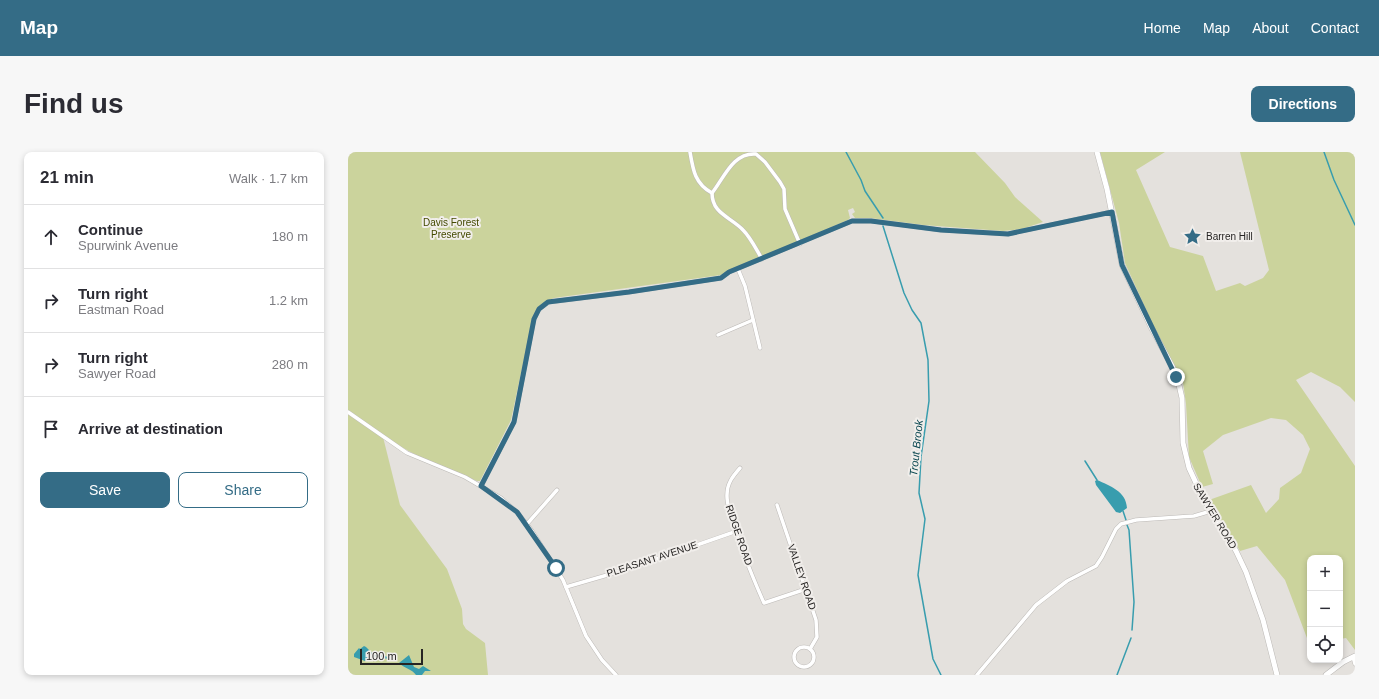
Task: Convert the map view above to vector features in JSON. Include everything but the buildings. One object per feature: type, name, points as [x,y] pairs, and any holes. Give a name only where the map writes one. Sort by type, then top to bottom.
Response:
[{"type":"street","points":[[690,152],[694,174],[699,183],[712,193],[715,207],[744,231],[762,259]]},
{"type":"street","name":"SAWYER ROAD","points":[[1097,152],[1112,212],[1122,265],[1151,327],[1173,368],[1179,386],[1182,398],[1182,427],[1185,455],[1192,477],[1211,511],[1236,550],[1246,572],[1263,620],[1277,675]]},
{"type":"street","points":[[712,193],[738,158],[743,155],[756,153],[765,162],[784,190],[785,209],[800,244]]},
{"type":"street","points":[[481,486],[514,422],[534,319],[542,306],[557,300],[629,292],[721,278],[738,269],[852,221],[871,221],[935,229],[1008,234],[1112,212]]},
{"type":"street","points":[[738,269],[745,286],[760,348]]},
{"type":"street","points":[[718,335],[753,320]]},
{"type":"street","points":[[348,412],[407,453],[466,477],[509,505],[527,524],[556,568],[566,587],[586,636],[602,660],[616,675]]},
{"type":"street","name":"RIDGE ROAD","points":[[740,468],[732,476],[727,494],[737,531],[764,603],[806,589]]},
{"type":"street","points":[[527,524],[557,490]]},
{"type":"street","name":"VALLEY ROAD","points":[[777,505],[816,620],[817,633],[810,649]]},
{"type":"street","points":[[977,675],[1036,605],[1067,581],[1096,566],[1116,528],[1121,524],[1136,520],[1194,516],[1211,511]]},
{"type":"street","name":"PLEASANT AVENUE","points":[[566,587],[641,564],[737,531]]},
{"type":"street","name":"VALLEY ROAD","points":[[801,647],[810,649],[814,655],[813,662],[807,667],[799,667],[793,659],[795,651],[801,647]]},
{"type":"street","points":[[1326,675],[1354,656],[1355,664]]},
{"type":"green space","name":"Davis Forest Preserve","points":[[348,152],[975,152],[1005,183],[1015,197],[1043,222],[1022,229],[1003,231],[923,225],[870,218],[855,218],[852,214],[855,212],[853,208],[848,210],[850,218],[848,220],[721,275],[554,298],[544,303],[533,317],[511,420],[480,481],[418,456],[383,437],[400,505],[447,569],[462,609],[463,624],[466,629],[485,643],[488,675],[348,675]]},
{"type":"green space","points":[[1100,152],[1165,152],[1136,170],[1170,247],[1203,256],[1216,291],[1240,283],[1245,286],[1263,278],[1269,270],[1240,152],[1355,152],[1355,402],[1340,387],[1311,372],[1296,380],[1355,466],[1355,650],[1346,638],[1343,638],[1343,555],[1307,555],[1307,638],[1285,580],[1257,546],[1240,551],[1209,500],[1251,485],[1266,513],[1279,499],[1280,488],[1301,473],[1310,449],[1303,435],[1286,420],[1271,418],[1223,435],[1203,451],[1213,484],[1202,487],[1189,457],[1186,404],[1183,383],[1153,325],[1125,263],[1119,223]]},
{"type":"water","points":[[1097,480],[1112,487],[1120,493],[1124,497],[1127,508],[1120,513],[1116,512],[1096,485],[1095,481]]},
{"type":"water","points":[[364,646],[374,655],[383,655],[396,661],[376,656],[365,661],[354,657],[354,654],[359,648],[360,649]]},
{"type":"water","points":[[409,655],[414,667],[419,669],[423,666],[431,671],[425,671],[422,675],[416,675],[399,663]]},
{"type":"waterway","name":"Trout Brook","points":[[846,152],[861,180],[865,191],[883,218]]},
{"type":"waterway","points":[[1324,152],[1334,180],[1355,225]]},
{"type":"waterway","name":"Trout Brook","points":[[883,226],[904,293],[912,310],[921,323],[928,360],[929,401],[921,457],[919,493],[925,519],[918,575],[933,659],[941,675]]},
{"type":"waterway","points":[[1085,461],[1097,480]]},
{"type":"waterway","points":[[1123,511],[1126,520]]},
{"type":"waterway","points":[[1127,525],[1129,530],[1134,602],[1132,630]]},
{"type":"waterway","points":[[1117,675],[1131,638]]},
{"type":"place","name":"Barren Hill","points":[[1193,236]]},
{"type":"route","points":[[556,568],[532,531],[517,512],[501,498],[481,486],[514,422],[534,319],[539,309],[548,302],[629,292],[721,278],[729,272],[800,244],[852,221],[861,220],[941,230],[1008,234],[1112,212],[1122,265],[1151,327],[1173,368],[1176,377]]}]
